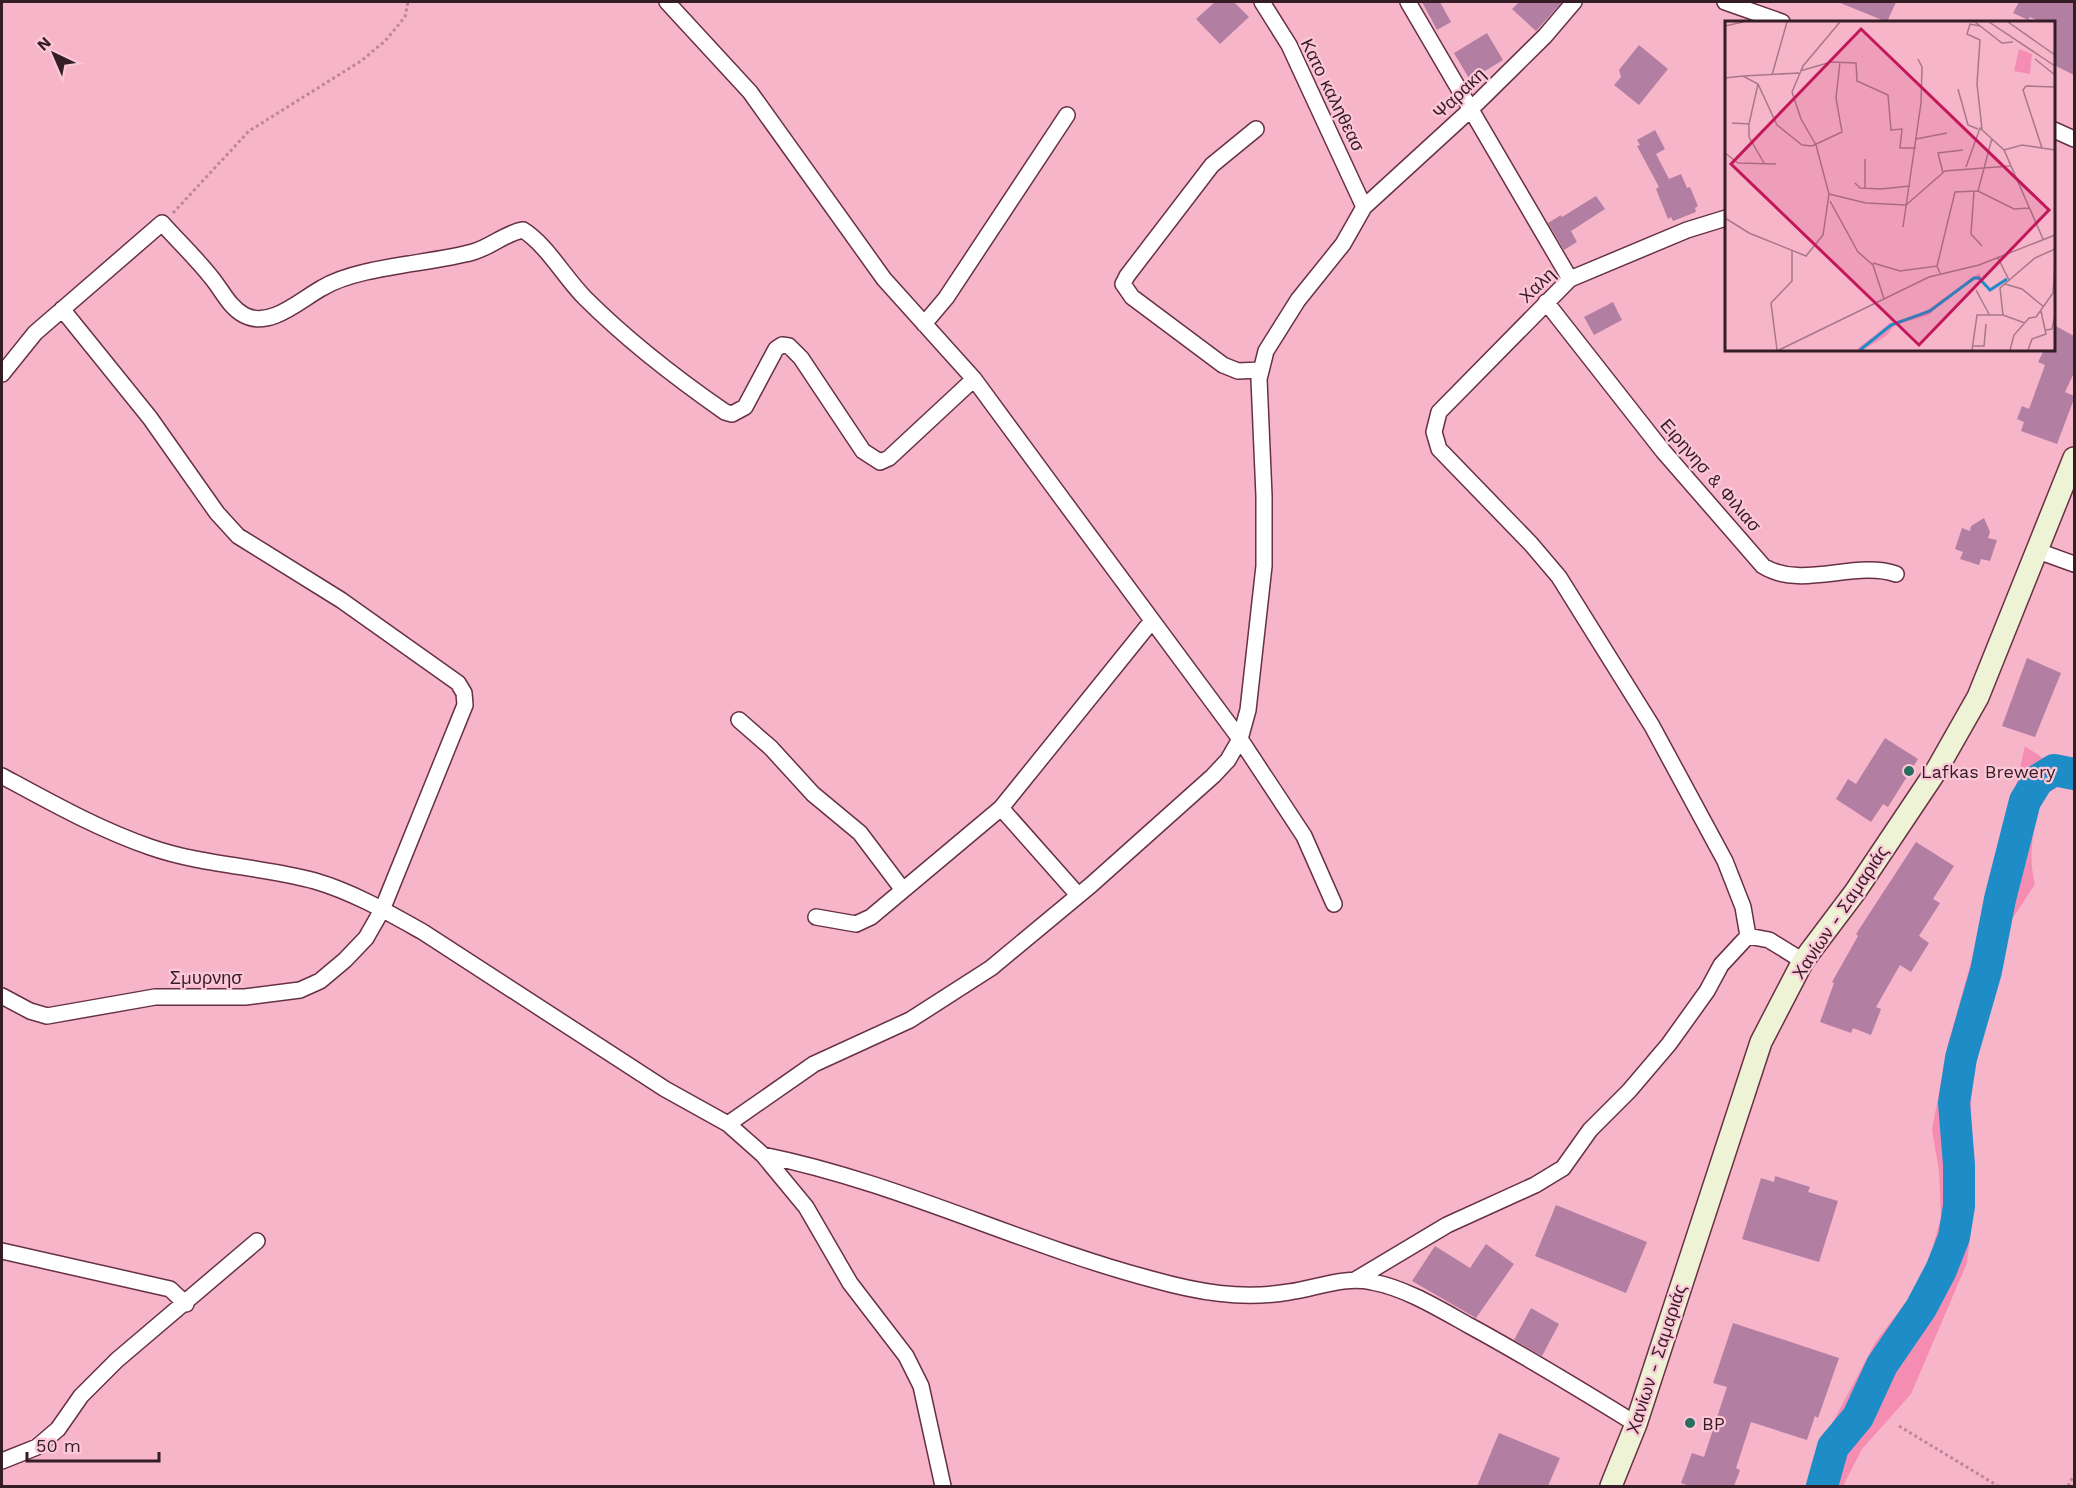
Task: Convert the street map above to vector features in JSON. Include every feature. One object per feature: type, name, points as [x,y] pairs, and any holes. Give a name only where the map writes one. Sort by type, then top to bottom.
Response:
[{"type":"main road","name":"Χανίων - Σαμαριάς","points":[[1611,1486],[1636,1424],[1761,1042],[1803,961],[1855,892],[1936,771],[1978,697],[2074,458]]},
{"type":"street","points":[[668,2],[750,92],[858,245],[924,324],[974,379],[1240,739],[1304,836],[1334,904]]},
{"type":"street","name":"Κατο καληθεασ","points":[[1262,2],[1289,45],[1364,207]]},
{"type":"street","points":[[1408,2],[1570,279]]},
{"type":"street","name":"Ψαρακη","points":[[728,1124],[814,1064],[910,1020],[991,968],[1078,895],[1213,776],[1228,760],[1240,739],[1248,710],[1263,566],[1264,496],[1259,409],[1261,370],[1266,351],[1292,310],[1343,244],[1364,207],[1470,110],[1545,36],[1574,2]]},
{"type":"street","points":[[1725,2],[1779,21]]},
{"type":"street","points":[[924,324],[946,298],[1067,115]]},
{"type":"street","points":[[1256,129],[1212,165],[1123,284],[1132,297],[1223,365],[1238,371],[1261,370]]},
{"type":"street","points":[[2055,130],[2074,140]]},
{"type":"street","name":"Χαλη","points":[[1725,218],[1687,230],[1570,279],[1439,412],[1434,432],[1439,449],[1532,544],[1559,577],[1652,726],[1725,861],[1743,907],[1748,936]]},
{"type":"street","points":[[2,374],[35,333],[162,223],[212,278],[233,307],[246,316],[260,319],[273,317],[325,286],[347,277],[457,256],[483,249],[523,230],[537,242],[570,283],[604,316],[672,375],[725,412],[732,414],[745,407],[777,349],[782,345],[789,346],[801,358],[863,451],[880,462],[890,458],[974,379]]},
{"type":"street","name":"Ειρηνησ & Φιλιασ","points":[[1546,302],[1663,451],[1763,566],[1775,573],[1847,573],[1882,569],[1896,574]]},
{"type":"street","name":"Σμυρνησ","points":[[2,996],[30,1011],[47,1016],[155,997],[246,996],[300,990],[320,981],[366,938],[382,910],[465,705],[464,693],[458,683],[341,600],[238,536],[217,513],[150,418],[62,309]]},
{"type":"street","points":[[2038,551],[2074,564]]},
{"type":"street","points":[[816,917],[856,924],[871,917],[1001,808],[1151,621]]},
{"type":"street","points":[[739,720],[771,748],[813,794],[860,833],[903,890]]},
{"type":"street","points":[[2,776],[88,821],[150,847],[202,862],[253,868],[317,882],[382,910],[432,938],[675,1094],[728,1124],[763,1155],[806,1208],[850,1283],[906,1356],[921,1386],[943,1486]]},
{"type":"street","points":[[1001,808],[1078,895]]},
{"type":"street","points":[[1355,1280],[1447,1225],[1535,1185],[1563,1168],[1590,1130],[1629,1091],[1669,1044],[1707,991],[1721,965],[1748,936],[1769,940],[1803,961]]},
{"type":"street","points":[[763,1155],[813,1165],[873,1184],[1005,1229],[1089,1263],[1214,1295],[1288,1292],[1355,1280],[1373,1282],[1436,1307],[1515,1350],[1636,1424]]},
{"type":"street","points":[[2,1461],[37,1447],[53,1434],[81,1396],[117,1360],[186,1304],[257,1241]]},
{"type":"street","points":[[2,1251],[170,1289],[186,1304]]},
{"type":"path","points":[[162,223],[201,185],[249,131],[361,61],[385,41],[405,17],[408,2]]},
{"type":"path","points":[[1899,1426],[1998,1486]]},
{"type":"path","points":[[2068,1486],[2074,1475]]},
{"type":"shaded area","points":[[2025,746],[2044,759],[2074,766],[2074,783],[2066,782],[2043,796],[2032,851],[2035,884],[2009,924],[1971,1081],[1972,1217],[1967,1263],[1911,1394],[1862,1449],[1843,1486],[1806,1486],[1817,1452],[1876,1341],[1924,1279],[1941,1217],[1939,1171],[1932,1130],[1948,1044],[1991,892]]},
{"type":"building","points":[[1215,2],[1234,2],[1249,17],[1220,44],[1196,19]]},
{"type":"building","points":[[1422,2],[1440,2],[1451,22],[1437,30]]},
{"type":"building","points":[[1519,2],[1562,2],[1536,31],[1512,9]]},
{"type":"building","points":[[1838,2],[1896,2],[1887,21]]},
{"type":"building","points":[[2019,2],[2074,2],[2074,75],[2055,66],[2055,21],[2039,21],[2030,17],[2028,20],[2013,13]]},
{"type":"building","points":[[1487,33],[1503,60],[1470,80],[1454,53]]},
{"type":"building","points":[[1639,45],[1668,69],[1639,105],[1614,85],[1621,77],[1619,70]]},
{"type":"building","points":[[1655,130],[1665,149],[1656,154],[1669,179],[1681,174],[1687,188],[1690,187],[1698,206],[1695,208],[1696,212],[1673,221],[1671,217],[1668,219],[1656,189],[1659,187],[1637,146],[1640,145],[1637,140]]},
{"type":"building","points":[[1596,196],[1605,209],[1571,231],[1577,242],[1564,250],[1548,223]]},
{"type":"building","points":[[1613,302],[1622,320],[1594,335],[1584,317]]},
{"type":"building","points":[[2055,326],[2074,336],[2074,373],[2065,392],[2074,396],[2074,399],[2057,444],[2021,431],[2024,422],[2017,419],[2022,406],[2029,409],[2045,365],[2038,362],[2044,351],[2055,351]]},
{"type":"building","points":[[1984,518],[1990,532],[1988,538],[1997,540],[1990,561],[1981,559],[1979,565],[1960,559],[1963,552],[1955,549],[1962,528],[1970,531],[1971,526]]},
{"type":"building","points":[[2027,658],[2061,673],[2035,737],[2002,726]]},
{"type":"building","points":[[1885,738],[1918,759],[1888,807],[1883,804],[1871,822],[1836,799],[1848,779],[1856,784]]},
{"type":"building","points":[[1916,842],[1954,866],[1933,899],[1940,903],[1919,936],[1929,943],[1911,972],[1900,965],[1876,1007],[1881,1009],[1871,1035],[1853,1028],[1851,1033],[1820,1022],[1834,983],[1832,982],[1858,936],[1856,934]]},
{"type":"building","points":[[1775,1176],[1810,1187],[1808,1192],[1838,1201],[1819,1262],[1742,1239],[1761,1178],[1774,1182]]},
{"type":"building","points":[[1556,1205],[1647,1242],[1626,1293],[1535,1256]]},
{"type":"building","points":[[1486,1244],[1514,1264],[1476,1318],[1412,1281],[1435,1246],[1470,1268]]},
{"type":"building","points":[[1531,1308],[1559,1324],[1542,1356],[1514,1340]]},
{"type":"building","points":[[1733,1323],[1839,1358],[1818,1418],[1815,1416],[1807,1440],[1751,1422],[1736,1468],[1740,1470],[1734,1486],[1690,1486],[1681,1483],[1692,1453],[1704,1457],[1727,1387],[1713,1383]]},
{"type":"building","points":[[1499,1433],[1560,1458],[1548,1486],[1477,1486]]},
{"type":"waterway","points":[[1822,1486],[1833,1447],[1858,1417],[1882,1365],[1921,1308],[1941,1270],[1954,1237],[1959,1206],[1959,1165],[1954,1103],[1961,1058],[1986,971],[2000,899],[2025,801],[2038,780],[2054,770],[2074,774]]},
{"type":"place","name":"Lafkas Brewery","points":[[1909,771]]},
{"type":"place","name":"BP","points":[[1690,1423]]}]
